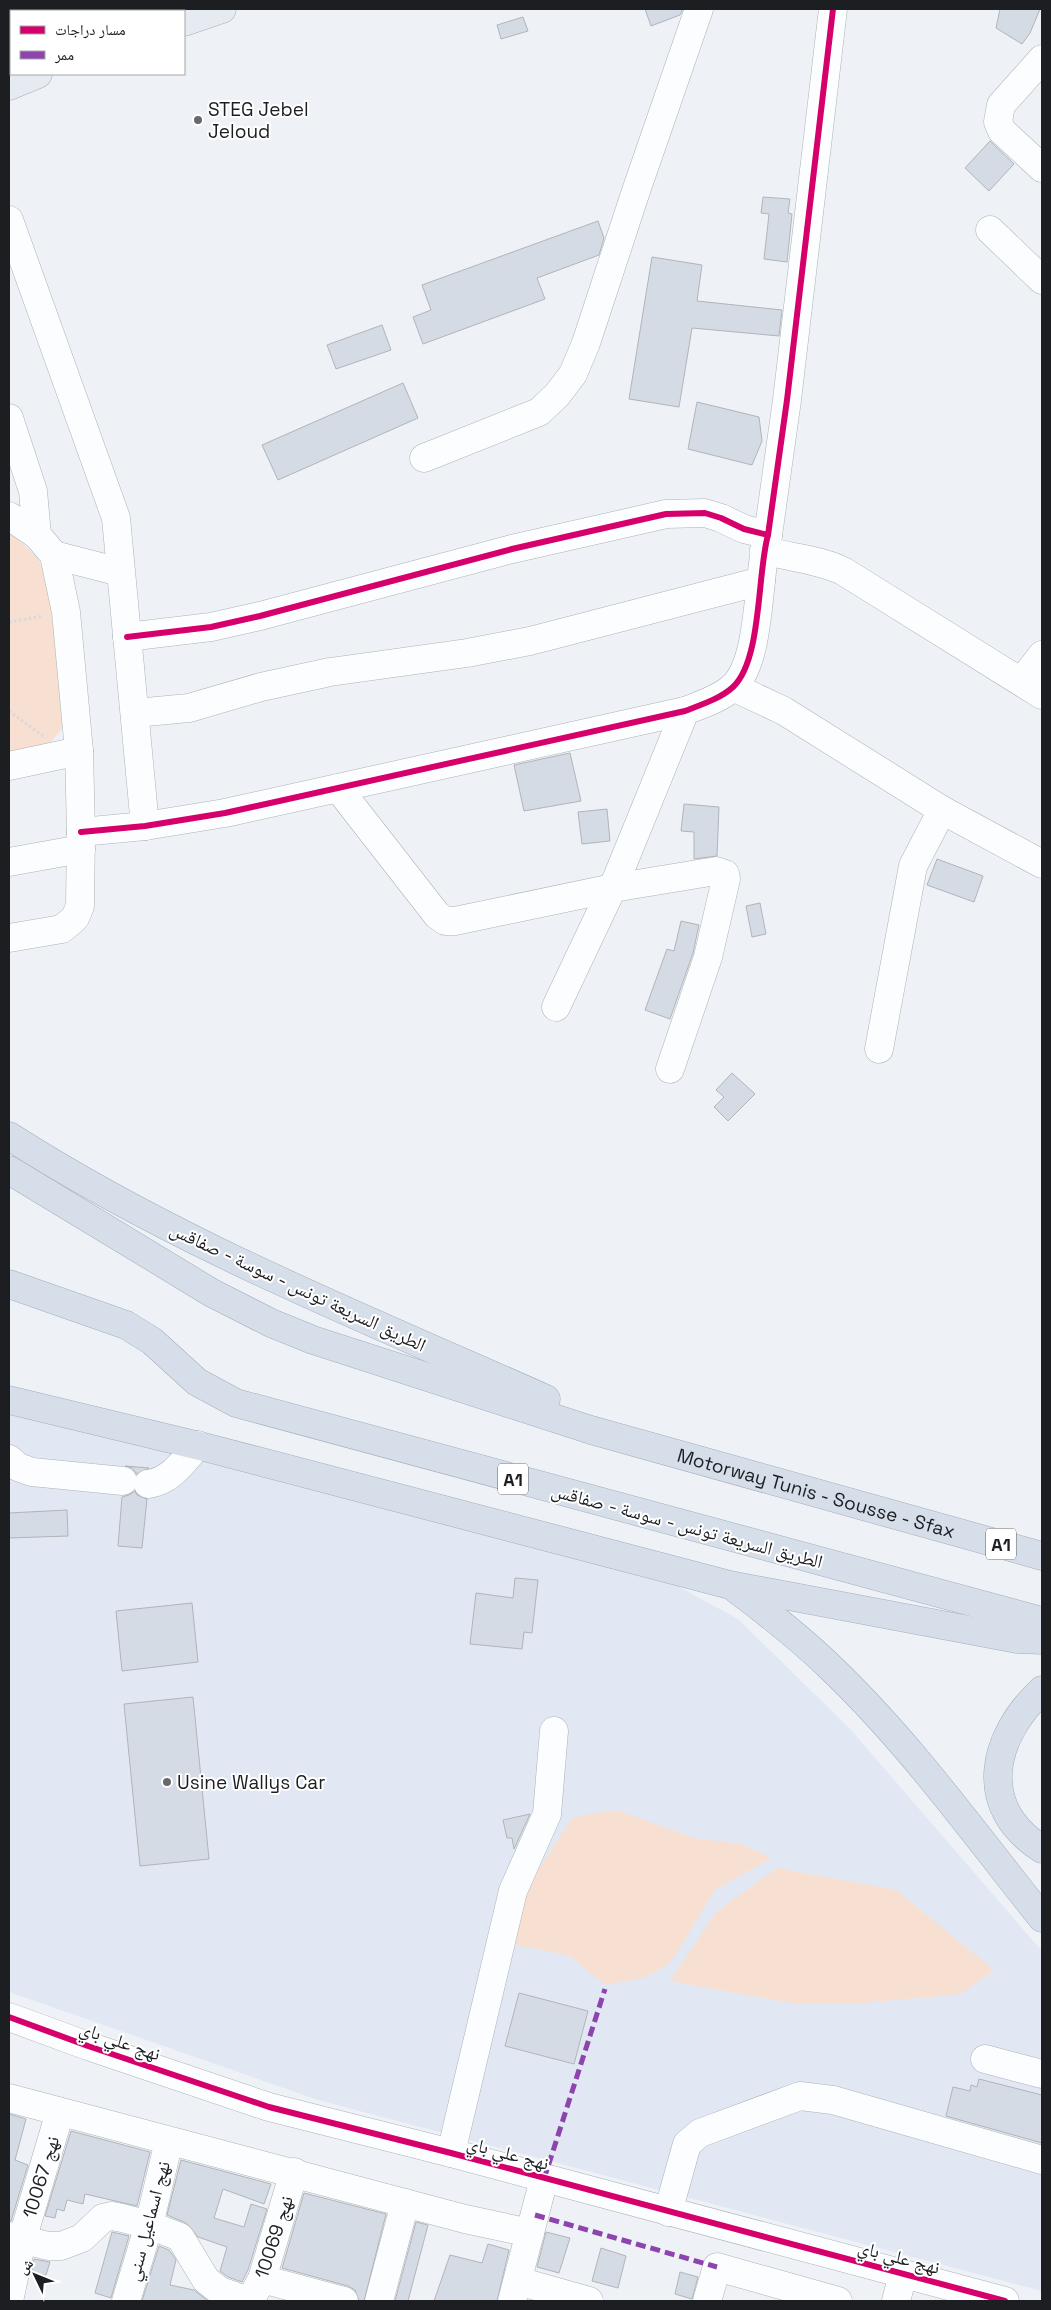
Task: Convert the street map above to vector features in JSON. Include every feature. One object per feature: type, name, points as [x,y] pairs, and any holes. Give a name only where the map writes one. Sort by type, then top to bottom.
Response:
[{"type":"highway","name":"الطريق السريعة تونس - سوسة - صفاقس","points":[[9,1136],[91,1186],[206,1247],[370,1323],[546,1399],[576,1417],[591,1430]]},
{"type":"highway","name":"Motorway Tunis - Sousse - Sfax","points":[[9,1170],[212,1293],[271,1323],[354,1355],[591,1430],[1042,1556]]},
{"type":"highway","name":"الطريق السريعة تونس - سوسة - صفاقس","points":[[9,1284],[126,1324],[152,1341],[197,1382],[236,1403],[1042,1621]]},
{"type":"highway","points":[[9,1400],[198,1445],[730,1585],[1018,1639],[1042,1640]]},
{"type":"highway","points":[[730,1585],[798,1638],[863,1700],[934,1781],[1042,1918]]},
{"type":"highway","points":[[1042,1690],[1020,1716],[1004,1741],[1000,1754],[998,1780],[1004,1807],[1011,1820],[1020,1832],[1042,1849]]},
{"type":"main road","points":[[185,22],[222,9]]},
{"type":"street","points":[[424,458],[538,412],[557,395],[573,374],[586,344],[636,191],[699,9]]},
{"type":"street","points":[[9,862],[81,840],[145,826],[225,812],[685,712],[733,687],[748,664],[761,581],[787,400],[833,9]]},
{"type":"street","points":[[1042,59],[1001,104],[998,122],[1002,131],[1042,168]]},
{"type":"street","points":[[9,220],[116,518],[145,826]]},
{"type":"street","points":[[990,230],[1042,280]]},
{"type":"street","points":[[9,418],[33,491],[45,545],[66,612],[71,753],[81,840],[80,906],[75,918],[62,929],[9,938]]},
{"type":"street","points":[[127,636],[211,627],[512,550],[666,514],[705,513],[721,518],[744,530],[788,557],[818,562],[843,571],[1032,688],[1042,655]]},
{"type":"street","points":[[9,516],[45,545],[120,572]]},
{"type":"street","points":[[135,713],[189,708],[261,687],[330,672],[467,653],[530,642],[761,581]]},
{"type":"street","points":[[733,687],[784,711],[942,810],[1042,864]]},
{"type":"street","points":[[556,1007],[613,888],[685,712]]},
{"type":"street","points":[[9,766],[71,753]]},
{"type":"street","points":[[338,788],[437,915],[446,921],[455,921],[613,888],[716,871],[725,874],[726,879],[708,957],[670,1069]]},
{"type":"street","points":[[879,1049],[913,866],[942,810]]},
{"type":"street","points":[[9,1459],[18,1467],[32,1472],[135,1482],[157,1482],[173,1474],[198,1445]]},
{"type":"street","points":[[451,2153],[513,1891],[547,1814],[554,1732]]},
{"type":"street","name":"نهج علي باي","points":[[9,2017],[88,2046],[269,2107],[451,2153],[1005,2301]]},
{"type":"street","points":[[985,2059],[1042,2074]]},
{"type":"street","points":[[668,2212],[688,2144],[700,2134],[800,2096],[833,2100],[1042,2160]]},
{"type":"street","points":[[9,2098],[530,2233]]},
{"type":"street","name":"نهج 10067","points":[[9,2301],[15,2238],[60,2112]]},
{"type":"street","name":"نهج اسماعيل سني","points":[[126,2301],[148,2225],[169,2141]]},
{"type":"street","name":"نهج 10069","points":[[254,2294],[294,2172]]},
{"type":"street","points":[[544,2178],[515,2291],[590,2301]]},
{"type":"street","points":[[379,2301],[405,2202]]},
{"type":"street","points":[[15,2238],[48,2246],[61,2246],[82,2238],[103,2218],[112,2216],[148,2225],[180,2237],[206,2280],[212,2286],[254,2294],[344,2301]]},
{"type":"street","points":[[707,2301],[717,2266],[838,2301]]},
{"type":"street","points":[[896,2301],[903,2274]]},
{"type":"path","points":[[9,622],[66,612]]},
{"type":"path","points":[[9,712],[48,740],[71,753]]},
{"type":"shaded area","points":[[9,531],[37,557],[47,578],[68,721],[47,747],[9,754]]},
{"type":"shaded area","points":[[9,1414],[238,1463],[652,1572],[738,1619],[851,1730],[1042,1951],[1042,2291],[318,2100],[9,1992]]},
{"type":"shaded area","points":[[617,1810],[694,1838],[742,1844],[771,1858],[715,1890],[671,1962],[647,1977],[606,1985],[568,1955],[516,1945],[507,1938],[529,1884],[573,1817]]},
{"type":"shaded area","points":[[777,1868],[896,1890],[994,1970],[961,1994],[863,2003],[796,2004],[670,1981],[716,1912]]},
{"type":"building","points":[[645,9],[683,9],[680,15],[651,26]]},
{"type":"building","points":[[1000,9],[1040,9],[1030,33],[1022,44],[996,28]]},
{"type":"building","points":[[523,17],[528,31],[501,39],[497,25]]},
{"type":"building","points":[[990,141],[1014,164],[989,191],[965,168]]},
{"type":"building","points":[[763,197],[790,199],[788,213],[792,214],[787,262],[764,259],[769,214],[761,213]]},
{"type":"building","points":[[598,221],[604,238],[599,255],[537,278],[545,299],[423,344],[413,317],[431,310],[422,285]]},
{"type":"building","points":[[652,257],[702,265],[697,301],[782,310],[779,336],[692,328],[679,407],[629,399]]},
{"type":"building","points":[[382,325],[391,350],[336,369],[327,345]]},
{"type":"building","points":[[403,383],[418,418],[278,480],[262,445]]},
{"type":"building","points":[[697,402],[759,417],[762,441],[752,465],[688,449]]},
{"type":"building","points":[[570,753],[581,801],[524,811],[514,765]]},
{"type":"building","points":[[684,804],[719,807],[717,856],[694,859],[694,832],[681,831]]},
{"type":"building","points":[[607,809],[610,841],[582,844],[578,812]]},
{"type":"building","points":[[937,859],[983,876],[974,902],[927,885]]},
{"type":"building","points":[[760,903],[766,934],[752,937],[746,906]]},
{"type":"building","points":[[681,921],[699,925],[693,953],[670,1019],[645,1010],[667,949],[674,951]]},
{"type":"building","points":[[732,1073],[755,1094],[728,1121],[714,1107],[724,1097],[716,1090]]},
{"type":"building","points":[[125,1466],[149,1468],[137,1474],[132,1468]]},
{"type":"building","points":[[135,1491],[137,1495],[147,1499],[142,1548],[118,1546],[122,1497]]},
{"type":"building","points":[[67,1510],[68,1536],[9,1538],[9,1513]]},
{"type":"building","points":[[515,1578],[538,1580],[532,1633],[524,1632],[522,1649],[470,1644],[476,1593],[513,1598]]},
{"type":"building","points":[[192,1603],[198,1662],[122,1671],[116,1611]]},
{"type":"building","name":"Usine Wallys Car","points":[[193,1697],[209,1859],[140,1866],[124,1704]]},
{"type":"building","points":[[530,1814],[514,1849],[512,1838],[507,1838],[503,1820]]},
{"type":"building","points":[[519,1993],[588,2011],[574,2064],[505,2046]]},
{"type":"building","points":[[979,2079],[1042,2095],[1042,2143],[946,2116],[953,2087],[970,2091],[971,2085],[977,2087]]},
{"type":"building","points":[[9,2114],[26,2119],[15,2160],[28,2165],[11,2221],[9,2221]]},
{"type":"building","points":[[71,2131],[150,2152],[137,2206],[85,2194],[83,2204],[67,2200],[64,2211],[57,2209],[55,2218],[45,2216]]},
{"type":"building","points":[[181,2160],[271,2184],[264,2204],[223,2189],[214,2218],[244,2227],[251,2204],[267,2209],[248,2270],[242,2282],[228,2277],[220,2271],[227,2247],[198,2237],[186,2223],[167,2215]]},
{"type":"building","points":[[304,2193],[386,2214],[364,2301],[359,2301],[355,2290],[348,2286],[282,2268]]},
{"type":"building","points":[[416,2222],[428,2225],[408,2301],[395,2301]]},
{"type":"building","points":[[112,2232],[129,2236],[111,2298],[95,2293]]},
{"type":"building","points":[[546,2232],[570,2238],[559,2273],[537,2267]]},
{"type":"building","points":[[488,2244],[509,2250],[497,2301],[434,2301],[450,2255],[482,2263]]},
{"type":"building","points":[[159,2246],[169,2250],[176,2260],[170,2285],[194,2290],[208,2301],[142,2301]]},
{"type":"building","points":[[601,2248],[626,2256],[618,2288],[592,2281]]},
{"type":"building","points":[[34,2259],[50,2262],[46,2275],[31,2275]]},
{"type":"building","points":[[680,2272],[698,2277],[692,2299],[675,2294]]},
{"type":"marked path","points":[[544,2179],[605,1989]]},
{"type":"marked path","points":[[535,2215],[717,2267]]},
{"type":"cycle path","points":[[81,832],[145,826],[225,813],[685,711],[716,698],[733,687],[742,674],[754,637],[787,400],[833,9]]},
{"type":"cycle path","points":[[127,637],[211,627],[260,616],[512,549],[666,514],[705,513],[744,529],[768,535]]},
{"type":"cycle path","points":[[9,2017],[88,2046],[269,2107],[451,2153],[1005,2301]]},
{"type":"place","name":"STEG Jebel Jeloud","points":[[198,120]]},
{"type":"place","name":"Usine Wallys Car","points":[[167,1782]]}]
